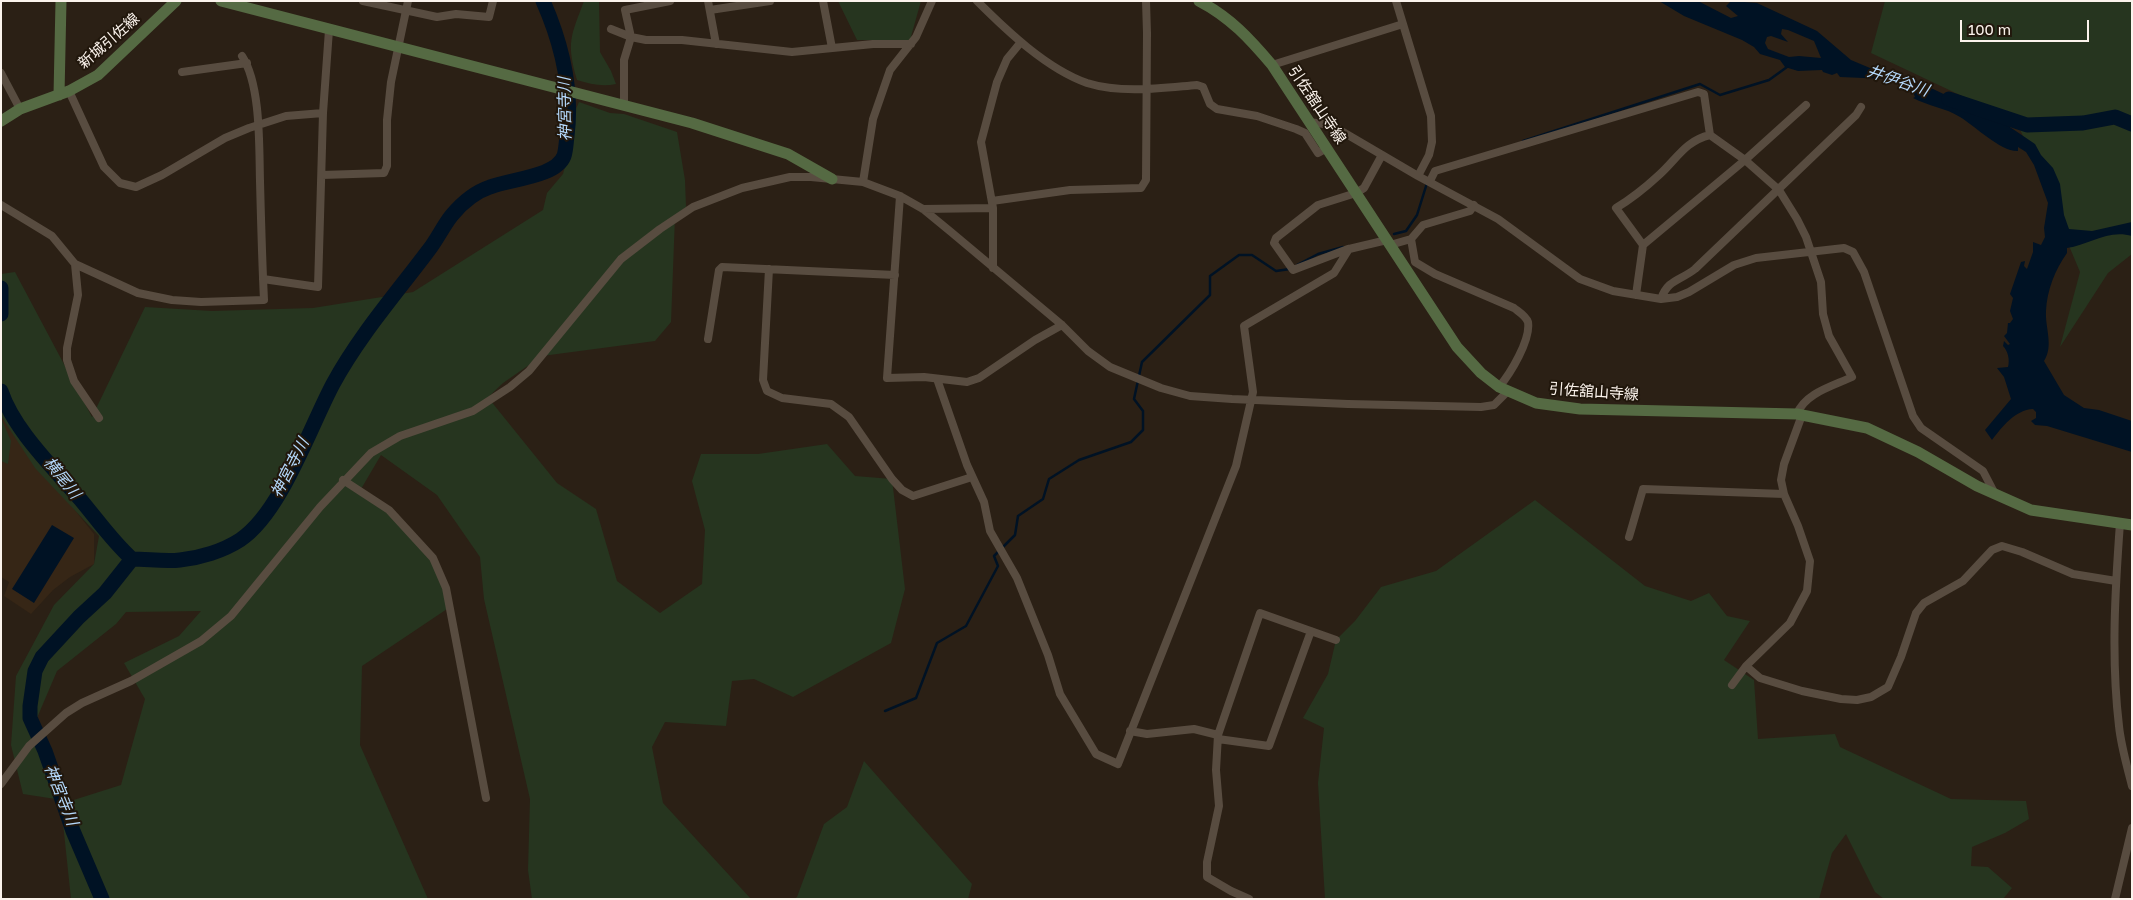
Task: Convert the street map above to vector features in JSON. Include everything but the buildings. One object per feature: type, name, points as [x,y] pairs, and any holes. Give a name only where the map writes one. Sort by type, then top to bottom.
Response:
[{"type":"main road","points":[[61,1],[64,93]]},
{"type":"main road","name":"新城引佐線","points":[[1,121],[20,109],[64,93],[98,75],[176,1]]},
{"type":"main road","points":[[221,1],[692,123],[788,154],[832,178]]},
{"type":"main road","name":"引佐舘山寺線","points":[[1199,1],[1232,22],[1250,39],[1272,66],[1458,347],[1481,373],[1503,389],[1536,403],[1580,409],[1800,414],[1867,428],[2031,510],[2126,524]]},
{"type":"street","points":[[363,1],[405,12],[437,17],[456,14],[489,17],[493,1]]},
{"type":"street","points":[[322,174],[384,173],[388,166],[387,120],[391,82],[408,1]]},
{"type":"street","points":[[624,105],[624,60],[630,37],[625,10],[670,1]]},
{"type":"street","points":[[708,1],[716,44]]},
{"type":"street","points":[[710,10],[770,1]]},
{"type":"street","points":[[823,1],[832,48]]},
{"type":"street","points":[[863,182],[873,119],[890,70],[920,30],[932,1]]},
{"type":"street","points":[[977,1],[1021,42],[1069,74],[1087,83],[1108,87],[1147,89],[1197,85],[1203,87],[1210,104],[1217,109],[1257,116],[1296,129],[1305,133],[1318,153],[1327,148]]},
{"type":"street","points":[[923,209],[993,205],[1070,190],[1141,188],[1146,180],[1146,1]]},
{"type":"street","points":[[1396,1],[1429,107],[1432,123],[1432,142],[1418,176]]},
{"type":"street","points":[[1272,66],[1403,24]]},
{"type":"street","points":[[611,29],[630,37],[646,40],[682,40],[792,52],[873,44],[911,44]]},
{"type":"street","points":[[263,279],[318,287],[323,114],[329,30]]},
{"type":"street","points":[[992,268],[993,205],[981,142],[997,82],[1007,59],[1021,42]]},
{"type":"street","points":[[1,205],[52,236],[75,264],[138,293],[172,300],[201,302],[264,300],[258,126],[253,84],[245,60],[182,72]]},
{"type":"street","points":[[1,73],[20,109]]},
{"type":"street","points":[[1430,181],[1435,171],[1698,92],[1704,94],[1710,136]]},
{"type":"street","points":[[64,93],[104,167],[120,183],[136,187],[162,176],[225,138],[286,116],[323,114]]},
{"type":"street","points":[[1636,295],[1643,245],[1745,160],[1806,105]]},
{"type":"street","points":[[1662,298],[1665,288],[1674,280],[1684,278],[1695,269],[1779,190],[1861,108]]},
{"type":"street","points":[[1309,122],[1331,125],[1418,176],[1498,218],[1580,279],[1614,291],[1662,298],[1677,297],[1689,292],[1734,265],[1756,258],[1844,248],[1853,252],[1864,272],[1913,416],[1921,428],[1983,472],[1996,494]]},
{"type":"street","points":[[1643,245],[1616,208],[1659,175],[1696,138],[1710,136],[1745,160],[1779,190],[1806,237],[1821,282],[1823,314],[1829,336],[1852,377],[1809,398],[1800,405],[1800,414],[1784,464],[1781,480],[1784,494],[1810,561],[1807,591],[1790,623],[1746,666],[1732,685]]},
{"type":"street","points":[[1382,154],[1364,188],[1356,193],[1318,205],[1276,238],[1274,243],[1293,270],[1348,249],[1411,238],[1424,225],[1470,211],[1474,205]]},
{"type":"street","points":[[1,784],[29,746],[52,723],[82,703],[131,681],[201,641],[231,616],[256,588],[284,549],[343,480],[371,453],[400,436],[473,411],[510,387],[529,371],[621,259],[660,229],[693,208],[742,188],[790,178],[832,178],[863,182],[900,196],[923,209],[1062,326],[1088,351],[1110,367],[1144,382],[1190,396],[1348,404],[1481,407],[1494,405],[1524,344],[1528,321],[1514,308],[1435,274],[1415,262],[1411,238]]},
{"type":"street","points":[[900,196],[887,378],[924,377],[968,382],[979,378],[1035,340],[1062,326]]},
{"type":"street","points":[[937,379],[972,477],[984,502],[990,531],[1017,578],[1048,655],[1060,694],[1096,754],[1118,764],[1236,466],[1253,385],[1244,326],[1334,273],[1348,249]]},
{"type":"street","points":[[75,264],[78,295],[67,348],[67,360],[74,381],[99,418]]},
{"type":"street","points":[[708,339],[719,270],[722,267],[895,275]]},
{"type":"street","points":[[769,269],[763,380],[767,391],[782,398],[831,404],[849,417],[892,479],[902,490],[913,496],[972,477]]},
{"type":"street","points":[[343,480],[389,510],[433,558],[446,588],[486,798]]},
{"type":"street","points":[[1629,537],[1644,489],[1784,494]]},
{"type":"street","points":[[2126,524],[2116,581],[2114,669],[2119,728],[2132,786]]},
{"type":"street","points":[[1746,666],[1760,678],[1802,691],[1841,699],[1857,700],[1871,697],[1888,686],[1901,657],[1916,613],[1924,603],[1963,581],[1992,550],[2002,546],[2022,552],[2073,574],[2116,581]]},
{"type":"street","points":[[1249,899],[1230,891],[1207,877],[1207,862],[1219,806],[1216,770],[1218,737],[1260,613],[1336,640]]},
{"type":"street","points":[[1130,731],[1147,734],[1194,729],[1218,737],[1269,746],[1311,631]]},
{"type":"street","points":[[2115,899],[2132,828]]},
{"type":"shaded area","points":[[1,414],[94,534],[94,564],[70,577],[53,590],[31,614],[4,596],[9,582],[1,577]]},
{"type":"green space","points":[[584,1],[599,1],[600,52],[616,84],[596,85],[577,80],[571,48],[573,31]]},
{"type":"green space","points":[[838,1],[921,1],[910,40],[857,40]]},
{"type":"green space","points":[[1885,1],[2132,1],[2132,254],[2108,273],[2060,347],[2080,272],[2017,122],[1871,53]]},
{"type":"green space","points":[[579,102],[610,113],[624,114],[677,132],[685,180],[686,207],[675,216],[671,322],[655,341],[542,356],[503,383],[482,403],[490,400],[557,483],[596,509],[617,581],[660,613],[702,584],[705,530],[692,481],[701,454],[758,454],[827,444],[855,476],[892,479],[905,589],[891,643],[793,697],[754,679],[732,681],[726,726],[665,722],[652,747],[663,803],[751,899],[532,899],[528,870],[530,799],[484,599],[480,557],[437,495],[381,455],[361,489],[392,513],[433,558],[450,607],[362,666],[360,745],[428,899],[71,899],[61,804],[121,785],[145,699],[124,663],[179,636],[201,611],[126,612],[116,624],[57,671],[31,732],[62,800],[23,794],[11,745],[16,676],[54,605],[94,564],[99,536],[35,468],[1,416],[1,274],[15,272],[92,417],[145,307],[212,311],[313,308],[413,292],[543,210],[547,193],[563,174],[570,148],[568,127]]},
{"type":"green space","points":[[1,418],[11,441],[8,464],[1,461]]},
{"type":"green space","points":[[1535,500],[1645,586],[1691,601],[1709,593],[1727,616],[1750,621],[1724,660],[1754,680],[1758,739],[1835,734],[1840,747],[1951,799],[2026,801],[2029,819],[2005,833],[1972,847],[1971,866],[1988,867],[2012,888],[2003,899],[1884,899],[1875,892],[1846,834],[1832,853],[1819,899],[1325,899],[1318,783],[1324,728],[1303,718],[1328,674],[1336,640],[1355,621],[1381,587],[1436,571]]},
{"type":"green space","points":[[864,761],[972,884],[968,899],[794,899],[797,897],[824,824],[847,807]]},
{"type":"water","points":[[1659,1],[1698,1],[1731,18],[1738,16],[1726,6],[1731,1],[1757,3],[1817,31],[1851,60],[1870,68],[1887,71],[1916,81],[2001,121],[2035,144],[2041,155],[2053,168],[2060,184],[2064,215],[2069,229],[2092,231],[2132,222],[2132,236],[2115,234],[2067,248],[2067,253],[2055,273],[2048,295],[2046,317],[2049,343],[2044,361],[2064,395],[2084,408],[2099,410],[2132,421],[2132,452],[2047,426],[2035,425],[2031,421],[2036,418],[2036,412],[2033,409],[2020,412],[1992,440],[1985,430],[2011,399],[2004,377],[1997,368],[2008,367],[2009,364],[2007,353],[2003,346],[2004,341],[2008,345],[2010,344],[2004,336],[2007,333],[2008,323],[2013,319],[2010,311],[2013,298],[2010,294],[2021,262],[2025,261],[2024,266],[2027,269],[2033,252],[2033,242],[2041,245],[2045,237],[2044,228],[2048,203],[2034,165],[2026,152],[2018,147],[2018,151],[2011,150],[1996,143],[1960,117],[1913,98],[1915,97],[1913,92],[1887,79],[1840,77],[1837,73],[1832,75],[1822,70],[1798,71],[1785,67],[1780,60],[1760,54],[1754,47],[1742,40],[1684,16]],"holes":[[[1782,29],[1814,41],[1821,58],[1789,57],[1768,49],[1765,43],[1767,37],[1771,36],[1788,42],[1781,34]]]},
{"type":"water","points":[[52,525],[74,538],[34,603],[12,589]]},
{"type":"waterway","name":"神宮寺川","points":[[102,899],[73,831],[45,751],[30,718],[35,671],[42,657],[79,617],[105,593],[132,559],[174,561],[203,556],[233,544],[255,527],[269,510],[281,490],[343,366],[378,316],[431,247],[452,215],[469,198],[484,189],[542,173],[552,169],[559,163],[565,154],[567,136],[567,84],[561,50],[543,1]]},
{"type":"waterway","points":[[1523,141],[1700,84],[1720,95],[1769,80],[1787,67]]},
{"type":"waterway","name":"井伊谷川","points":[[1949,99],[2027,125],[2083,123],[2115,117],[2132,124]]},
{"type":"waterway","points":[[1394,234],[1406,231],[1417,215],[1427,183]]},
{"type":"waterway","points":[[1297,265],[1318,254],[1343,247]]},
{"type":"waterway","points":[[885,711],[916,698],[937,643],[966,626],[998,566],[994,556],[1015,535],[1018,516],[1043,499],[1049,479],[1079,460],[1131,442],[1143,430],[1143,411],[1134,399],[1142,362],[1210,295],[1210,276],[1239,255],[1252,255],[1276,271],[1290,269]]},
{"type":"waterway","name":"横尾川","points":[[1,288],[1,314]]},
{"type":"waterway","name":"横尾川","points":[[1,391],[15,420],[35,448],[132,559]]}]
